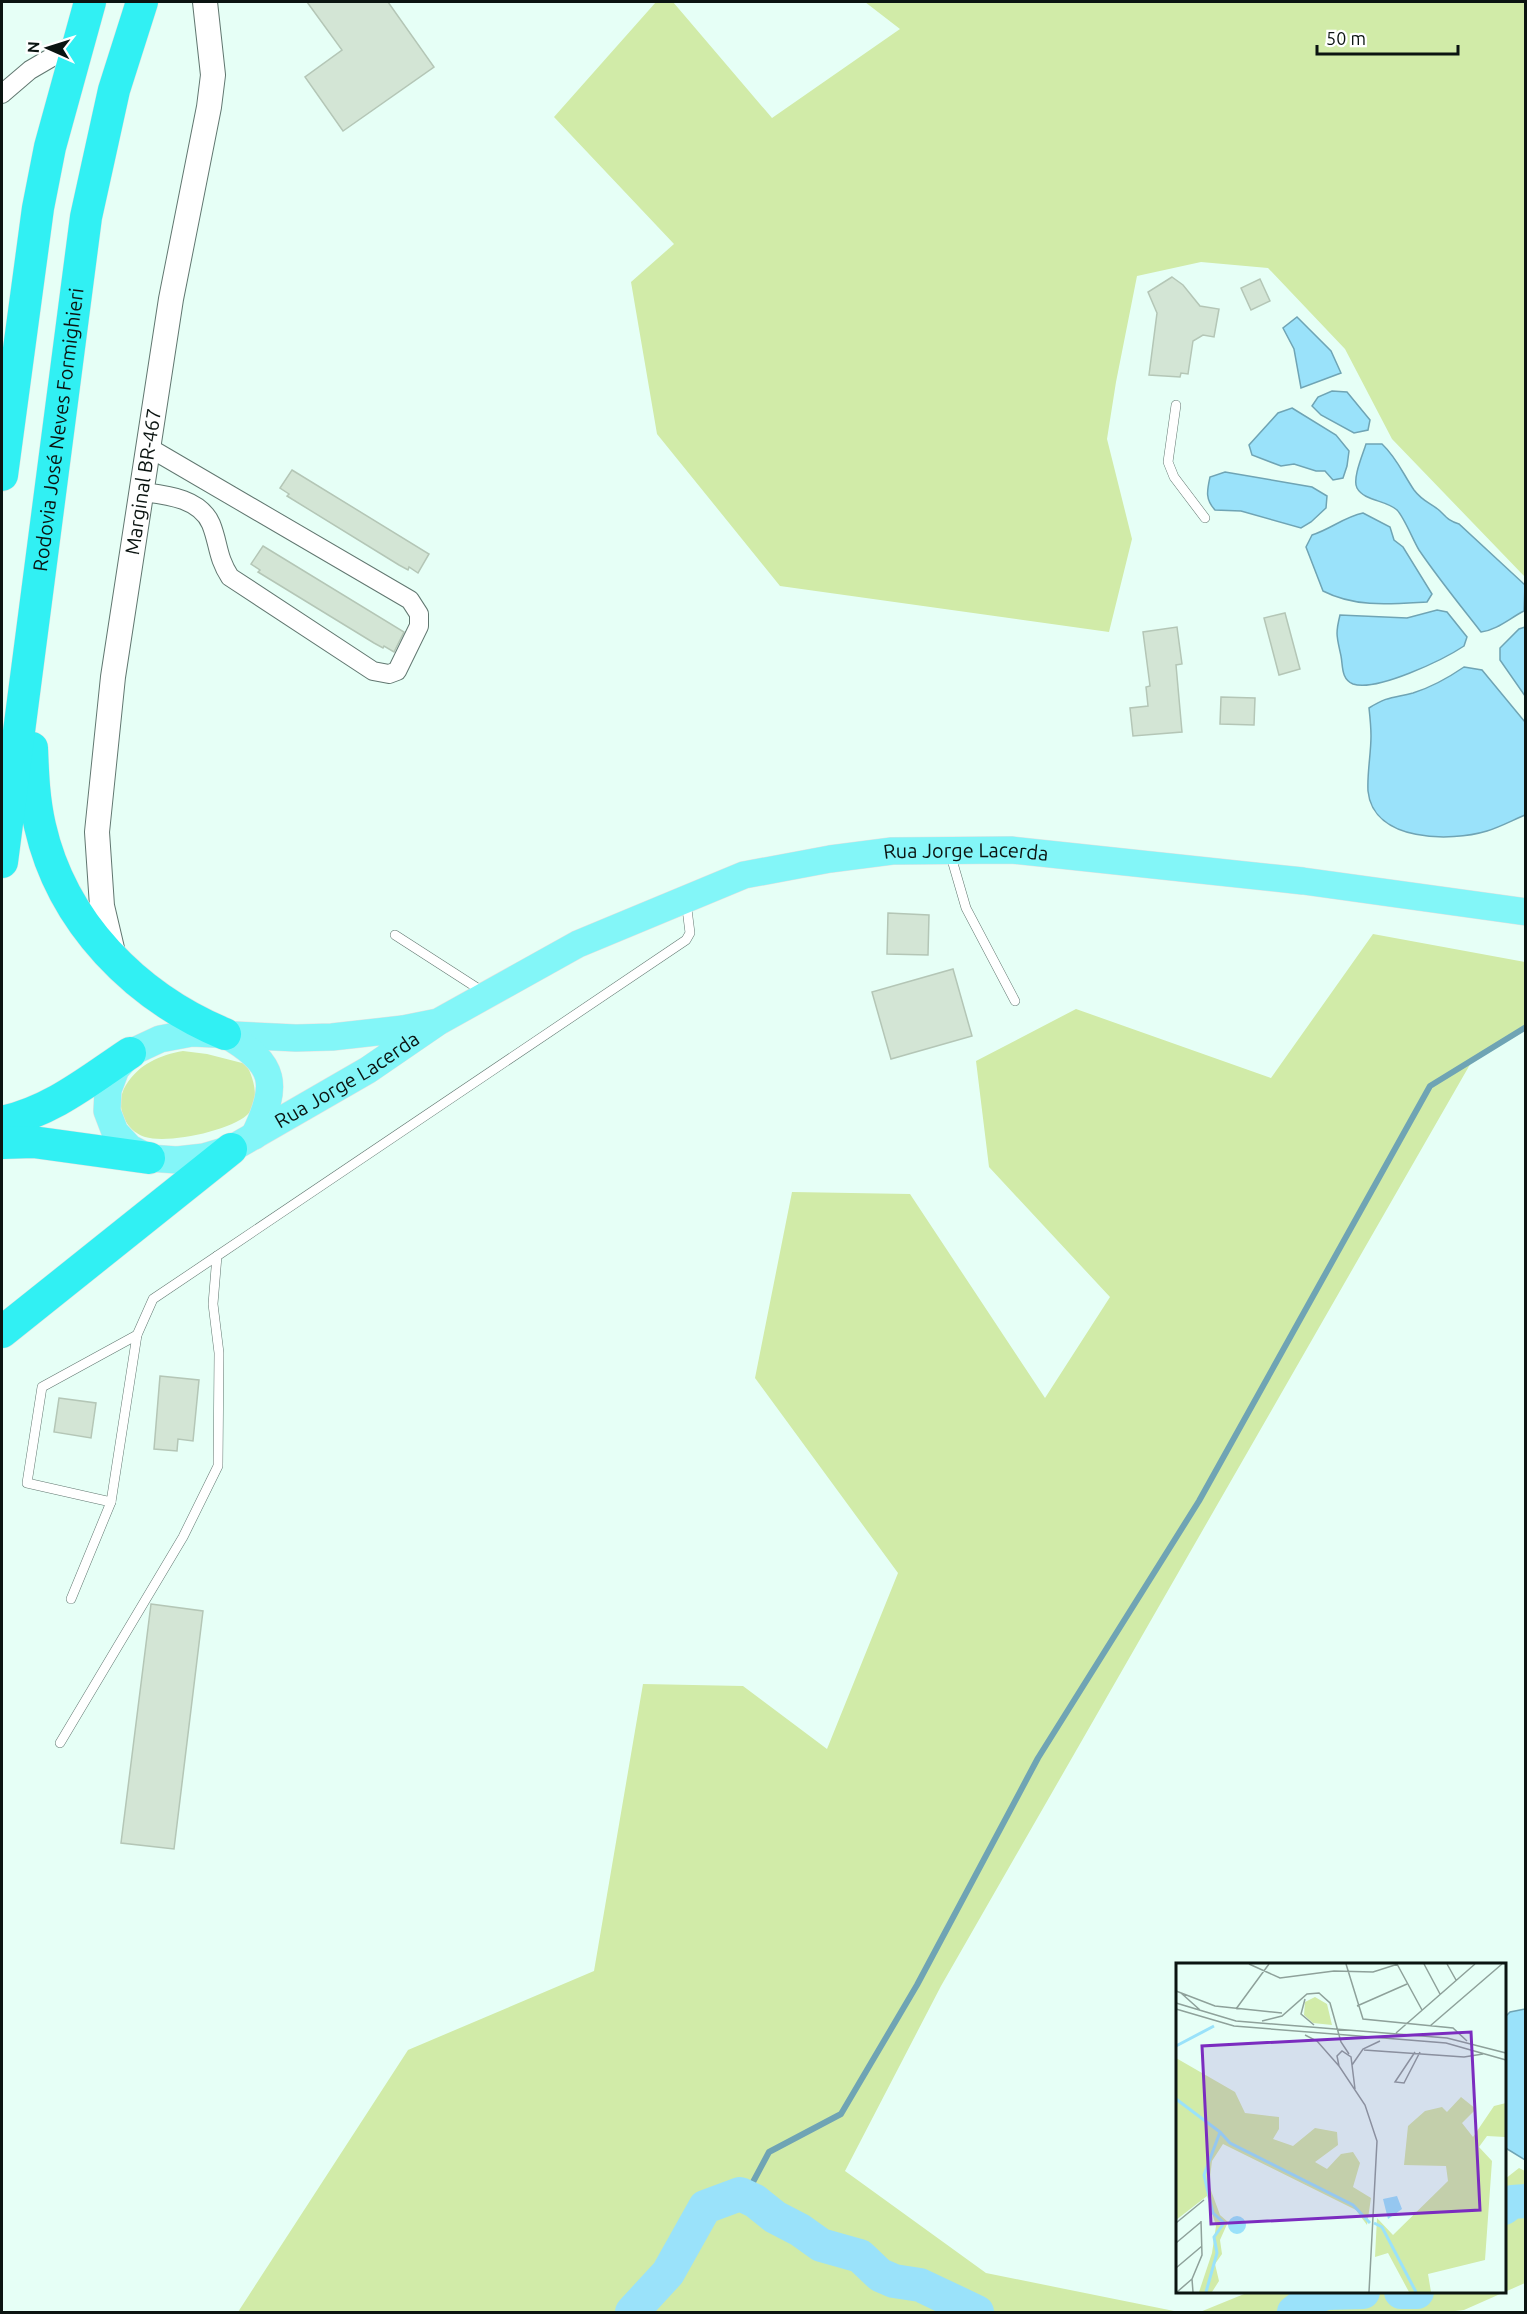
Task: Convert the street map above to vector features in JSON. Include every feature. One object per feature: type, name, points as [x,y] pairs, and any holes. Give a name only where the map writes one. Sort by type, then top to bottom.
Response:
[{"type":"highway","points":[[2,475],[38,208],[50,147],[90,2]]},
{"type":"highway","name":"Rodovia José Neves Formighieri","points":[[2,862],[86,216],[114,90],[142,2]]},
{"type":"highway","points":[[34,621],[33,777],[40,827],[48,855],[61,885],[76,913],[94,937],[137,982],[177,1011],[225,1034]]},
{"type":"highway","points":[[2,1122],[31,1114],[63,1099],[130,1053]]},
{"type":"highway","points":[[2,1143],[33,1142],[149,1158]]},
{"type":"highway","points":[[2,1332],[242,1143]]},
{"type":"main road","name":"Marginal BR-467","points":[[116,962],[102,906],[97,832],[114,677],[148,447],[171,299],[209,107],[213,75],[205,2]]},
{"type":"main road","name":"Rua Jorge Lacerda","points":[[242,1143],[368,1070],[438,1022],[578,945],[744,875],[840,857],[892,851],[1011,850],[1270,878],[1526,912]]},
{"type":"main road","name":"Rua Jorge Lacerda","points":[[225,1034],[296,1038],[332,1037],[391,1031],[438,1022]]},
{"type":"main road","points":[[192,1033],[225,1034],[250,1048],[266,1067],[270,1090],[267,1111],[242,1143],[195,1158],[177,1160],[149,1158],[130,1148],[115,1132],[107,1111],[108,1090],[116,1069],[130,1053],[160,1039],[192,1033]]},
{"type":"street","points":[[2,94],[30,70],[78,42]]},
{"type":"street","points":[[143,492],[177,497],[201,510],[211,523],[220,563],[230,577],[373,671],[388,674],[397,671],[419,626],[419,614],[410,600],[148,447]]},
{"type":"street","points":[[177,497],[182,467]]},
{"type":"lane","points":[[1176,405],[1168,462],[1174,477],[1205,518]]},
{"type":"lane","points":[[949,849],[966,908],[1015,1001]]},
{"type":"lane","points":[[70,1599],[111,1502],[137,1335],[156,1295],[686,940],[690,933],[685,898]]},
{"type":"lane","points":[[395,935],[487,994]]},
{"type":"lane","points":[[60,1743],[183,1537],[218,1466],[219,1353],[213,1304],[217,1256]]},
{"type":"lane","points":[[111,1502],[27,1483],[42,1387],[137,1335]]},
{"type":"green space","points":[[656,2],[673,2],[772,118],[900,29],[865,2],[1525,2],[1525,577],[1392,439],[1345,349],[1268,268],[1201,262],[1137,276],[1107,439],[1132,539],[1109,632],[780,586],[657,434],[631,282],[674,244],[554,117]]},
{"type":"green space","points":[[1373,934],[1525,962],[1525,1027],[1472,1061],[941,1986],[845,2171],[986,2273],[1179,2312],[238,2312],[408,2050],[594,1971],[643,1684],[743,1686],[827,1749],[898,1573],[755,1378],[792,1192],[910,1194],[1045,1398],[1110,1297],[989,1167],[976,1061],[1076,1009],[1271,1078]]},
{"type":"green space","points":[[183,1051],[207,1054],[246,1064],[255,1090],[251,1110],[238,1121],[198,1135],[155,1139],[138,1134],[131,1129],[121,1108],[126,1085],[144,1066],[166,1055]]},
{"type":"green space","points":[[1519,2168],[1525,2171],[1525,2283],[1506,2291],[1506,2178]]},
{"type":"green space","points":[[1247,2293],[1502,2293],[1464,2310],[1446,2312],[1200,2312]]},
{"type":"water","points":[[1297,317],[1331,351],[1341,373],[1301,388],[1294,349],[1283,328]]},
{"type":"water","points":[[1332,391],[1347,392],[1370,420],[1368,430],[1354,433],[1321,415],[1312,406],[1318,397]]},
{"type":"water","points":[[1292,408],[1336,435],[1349,451],[1343,478],[1333,480],[1325,471],[1316,471],[1294,464],[1281,466],[1252,455],[1249,445],[1278,413]]},
{"type":"water","points":[[1366,444],[1382,444],[1396,460],[1417,494],[1448,519],[1459,524],[1525,585],[1524,611],[1498,626],[1481,632],[1419,550],[1397,510],[1365,496],[1357,488],[1357,473]]},
{"type":"water","points":[[1225,472],[1312,487],[1327,496],[1326,508],[1301,528],[1241,511],[1215,510],[1208,495],[1210,477]]},
{"type":"water","points":[[1363,513],[1390,527],[1394,540],[1403,547],[1432,594],[1427,602],[1387,604],[1361,602],[1323,591],[1306,547],[1312,535]]},
{"type":"water","points":[[1437,610],[1447,612],[1467,637],[1464,646],[1426,666],[1393,679],[1364,685],[1353,684],[1346,679],[1337,636],[1340,615],[1407,618]]},
{"type":"water","points":[[1526,627],[1525,696],[1500,660],[1500,648],[1519,629]]},
{"type":"water","points":[[1464,667],[1482,670],[1525,722],[1525,815],[1487,831],[1454,837],[1435,837],[1398,829],[1384,820],[1373,808],[1368,791],[1371,736],[1369,708],[1386,699],[1427,688]]},
{"type":"water","points":[[1526,2009],[1525,2160],[1506,2148],[1506,2016],[1510,2012]]},
{"type":"building","points":[[307,2],[388,2],[434,67],[343,131],[305,77],[342,50]]},
{"type":"building","points":[[1172,277],[1183,285],[1200,306],[1219,309],[1214,337],[1203,335],[1193,341],[1188,374],[1181,373],[1180,377],[1149,375],[1157,313],[1148,292]]},
{"type":"building","points":[[1260,279],[1270,301],[1251,310],[1241,288]]},
{"type":"building","points":[[292,470],[429,554],[418,573],[409,567],[408,570],[399,565],[287,496],[289,494],[280,488]]},
{"type":"building","points":[[263,546],[404,632],[394,652],[374,643],[258,572],[260,570],[251,564]]},
{"type":"building","points":[[1285,613],[1300,669],[1279,675],[1264,618]]},
{"type":"building","points":[[1177,627],[1182,664],[1176,665],[1182,732],[1133,736],[1130,708],[1148,706],[1146,687],[1150,686],[1143,632]]},
{"type":"building","points":[[1221,697],[1255,698],[1254,725],[1220,724]]},
{"type":"building","points":[[888,913],[929,915],[928,955],[887,954]]},
{"type":"building","points":[[953,969],[972,1036],[891,1059],[872,992]]},
{"type":"building","points":[[160,1376],[199,1380],[193,1441],[178,1439],[177,1451],[154,1449]]},
{"type":"building","points":[[59,1398],[96,1403],[91,1438],[54,1432]]},
{"type":"building","points":[[151,1604],[203,1611],[174,1849],[121,1843]]},
{"type":"waterway","points":[[745,2197],[769,2152],[841,2114],[917,1985],[1038,1758],[1199,1501],[1430,1086],[1526,1027]]},
{"type":"waterway","points":[[632,2312],[668,2273],[705,2207],[740,2194],[755,2201],[775,2217],[800,2230],[821,2245],[860,2256],[880,2275],[894,2281],[920,2285],[977,2312]]},
{"type":"waterway","points":[[1506,2206],[1512,2202],[1526,2201]]},
{"type":"waterway","points":[[1294,2312],[1314,2297],[1326,2293]]}]
